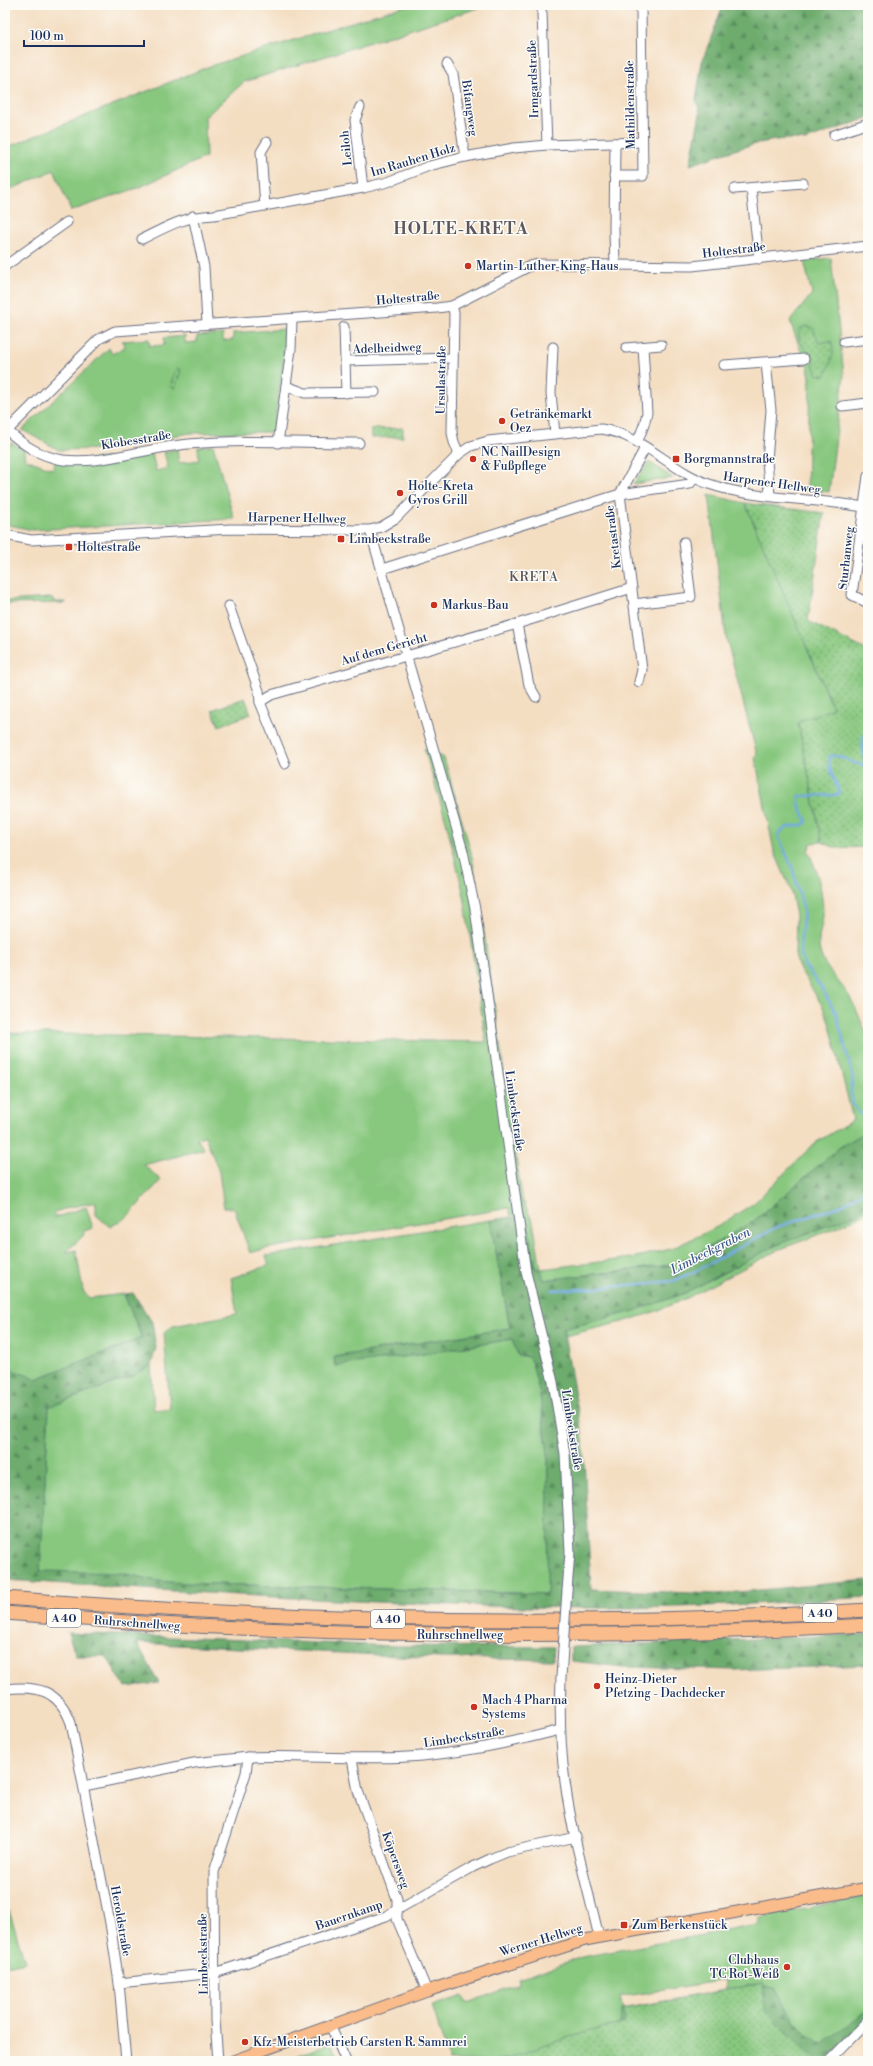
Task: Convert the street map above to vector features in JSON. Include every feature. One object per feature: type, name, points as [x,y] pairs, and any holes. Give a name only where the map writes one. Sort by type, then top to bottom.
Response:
[{"type":"highway","name":"Ruhrschnellweg","points":[[5,1598],[217,1612],[428,1619],[654,1619],[868,1610]]},
{"type":"highway","name":"Ruhrschnellweg","points":[[5,1613],[230,1628],[470,1635],[676,1633],[868,1625]]},
{"type":"main road","name":"Werner Hellweg","points":[[233,2061],[427,1991],[547,1951],[599,1937],[868,1888]]},
{"type":"street","name":"Mathildenstraße","points":[[614,176],[643,176],[641,5]]},
{"type":"street","name":"Irmgardstraße","points":[[542,13],[547,144]]},
{"type":"street","name":"Bifangweg","points":[[447,64],[454,74],[465,157]]},
{"type":"street","name":"Leiloh","points":[[360,107],[355,120],[363,188]]},
{"type":"street","points":[[834,135],[868,123]]},
{"type":"street","points":[[265,206],[261,152],[267,142]]},
{"type":"street","name":"Im Rauhen Holz","points":[[142,239],[182,219],[193,216],[214,215],[363,188],[388,182],[414,170],[465,157],[514,148],[547,144],[642,142]]},
{"type":"street","name":"Mathildenstraße","points":[[615,143],[615,265]]},
{"type":"street","points":[[735,189],[803,183]]},
{"type":"street","points":[[751,188],[759,259]]},
{"type":"street","points":[[193,216],[204,267],[207,324]]},
{"type":"street","points":[[5,266],[67,222]]},
{"type":"street","name":"Holtestraße","points":[[6,432],[99,340],[110,332],[418,310],[452,306],[534,265],[692,266],[868,246]]},
{"type":"street","name":"Ursulastraße","points":[[452,306],[454,313],[452,433],[459,454]]},
{"type":"street","points":[[278,442],[291,349],[292,319]]},
{"type":"street","name":"Adelheidweg","points":[[344,327],[346,392]]},
{"type":"street","points":[[844,342],[868,339]]},
{"type":"street","points":[[626,348],[661,345]]},
{"type":"street","points":[[553,347],[551,393],[555,434]]},
{"type":"street","points":[[637,443],[647,413],[643,347]]},
{"type":"street","name":"Adelheidweg","points":[[345,361],[453,358]]},
{"type":"street","points":[[724,365],[804,359]]},
{"type":"street","points":[[766,363],[771,410],[767,461],[770,495]]},
{"type":"street","points":[[286,386],[305,393],[375,392]]},
{"type":"street","points":[[842,406],[868,403]]},
{"type":"street","name":"Harpener Hellweg","points":[[5,535],[31,540],[231,529],[370,530],[381,527],[396,518],[459,454],[471,446],[488,441],[601,429],[619,433],[694,478],[725,490],[866,508]]},
{"type":"street","name":"Klobesstraße","points":[[6,432],[33,451],[56,458],[76,461],[187,444],[278,442],[359,443]]},
{"type":"street","name":"Kretastraße","points":[[639,682],[642,670],[620,494],[645,448]]},
{"type":"street","points":[[866,508],[868,476]]},
{"type":"street","points":[[382,569],[620,494],[690,484],[694,478]]},
{"type":"street","name":"Sturhanweg","points":[[866,508],[852,595],[868,603]]},
{"type":"street","name":"Limbeckstraße","points":[[218,2061],[214,1872],[246,1773],[248,1757],[305,1756],[352,1759],[407,1758],[456,1753],[498,1746],[560,1730],[563,1648],[570,1552],[565,1454],[553,1382],[526,1272],[475,909],[463,851],[370,530]]},
{"type":"street","points":[[634,604],[691,597],[684,542]]},
{"type":"street","name":"Auf dem Gericht","points":[[260,702],[271,695],[407,654],[517,624],[632,588]]},
{"type":"street","points":[[229,606],[259,691],[260,702],[285,764]]},
{"type":"street","points":[[517,624],[529,685],[536,698]]},
{"type":"street","name":"Heroldstraße","points":[[5,1689],[32,1687],[52,1695],[62,1704],[71,1723],[120,1982],[126,2061]]},
{"type":"street","points":[[560,1730],[565,1782],[599,1937]]},
{"type":"street","points":[[84,1786],[194,1762],[248,1757]]},
{"type":"street","name":"Köpersweg","points":[[352,1759],[358,1791],[397,1900],[397,1919],[427,1991]]},
{"type":"street","name":"Bauernkamp","points":[[120,1982],[215,1973],[396,1912],[466,1870],[507,1852],[576,1837]]},
{"type":"street","points":[[830,2061],[868,2021]]},
{"type":"street","points":[[330,2025],[346,2061]]},
{"type":"green space","points":[[407,5],[488,5],[244,82],[205,117],[206,157],[140,187],[71,211],[54,170],[5,192],[5,148],[210,66]]},
{"type":"green space","points":[[723,5],[868,5],[868,118],[806,140],[792,139],[763,142],[690,165],[700,113],[696,99],[702,62]]},
{"type":"green space","points":[[831,258],[844,375],[829,492],[807,490],[810,377],[806,357],[803,357],[790,321],[812,294],[804,261]]},
{"type":"green space","points":[[806,326],[813,328],[819,343],[831,341],[833,354],[825,376],[816,374],[812,359],[799,340],[799,329]]},
{"type":"green space","points":[[284,329],[286,347],[273,432],[191,433],[131,442],[102,449],[59,450],[22,430],[109,348],[112,354],[125,347],[122,341],[149,339],[150,346],[164,345],[164,338],[185,336],[185,343],[197,342],[197,336],[223,334],[223,341],[233,340],[233,333]]},
{"type":"green space","points":[[176,368],[181,370],[175,388],[170,386]]},
{"type":"green space","points":[[403,428],[403,437],[371,438],[371,429]]},
{"type":"green space","points":[[12,443],[24,450],[25,459],[53,469],[55,462],[152,454],[156,471],[168,468],[164,452],[177,449],[179,463],[199,460],[198,447],[213,445],[234,519],[32,530],[5,524],[5,445]]},
{"type":"green space","points":[[649,462],[673,478],[633,484]]},
{"type":"green space","points":[[709,495],[745,503],[833,708],[798,723],[822,842],[811,843],[808,851],[817,873],[821,889],[823,917],[819,946],[821,954],[828,969],[849,996],[868,1034],[868,1134],[864,1133],[754,1221],[697,1254],[671,1265],[543,1280],[536,1270],[528,1225],[510,1214],[509,1208],[264,1249],[250,1253],[234,1208],[224,1208],[219,1172],[205,1136],[196,1138],[204,1149],[144,1165],[161,1180],[127,1217],[110,1227],[96,1215],[96,1202],[55,1212],[54,1218],[86,1207],[93,1228],[84,1231],[84,1235],[66,1252],[76,1250],[83,1291],[89,1298],[124,1294],[142,1338],[36,1379],[5,1367],[5,1033],[486,1042],[464,896],[446,821],[424,748],[444,758],[471,852],[477,884],[522,1199],[533,1222],[541,1269],[632,1258],[671,1249],[717,1227],[754,1203],[815,1143],[853,1120],[830,1025],[823,1007],[798,966],[795,955],[796,916],[791,890],[774,851],[755,757],[757,755],[726,637]]},
{"type":"green space","points":[[745,503],[824,513],[808,621],[868,651],[868,847],[836,848],[822,842],[798,722],[833,708]]},
{"type":"green space","points":[[50,598],[54,600],[54,602],[66,603],[5,604],[7,601]]},
{"type":"green space","points":[[245,698],[251,714],[219,726],[212,710]]},
{"type":"green space","points":[[864,1133],[868,1134],[868,1207],[855,1215],[777,1245],[683,1294],[631,1312],[563,1329],[583,1439],[591,1589],[717,1594],[868,1580],[868,1597],[692,1607],[513,1607],[368,1602],[150,1590],[5,1580],[5,1367],[36,1379],[142,1338],[124,1294],[133,1293],[152,1322],[156,1348],[151,1365],[133,1376],[49,1407],[40,1571],[123,1573],[158,1581],[181,1583],[547,1594],[548,1454],[540,1395],[532,1363],[528,1357],[518,1355],[512,1339],[417,1355],[335,1366],[334,1357],[510,1328],[490,1220],[511,1217],[528,1225],[536,1269],[541,1269],[544,1280],[671,1265],[697,1254],[754,1221],[840,1147]]},
{"type":"green space","points":[[868,1207],[868,1212],[836,1228],[778,1250],[687,1298],[657,1311],[626,1321],[565,1336],[563,1329],[683,1294],[777,1245],[855,1215]]},
{"type":"green space","points":[[490,1220],[510,1328],[334,1357],[335,1365],[417,1355],[512,1339],[518,1355],[528,1357],[532,1363],[540,1395],[548,1454],[548,1594],[181,1583],[40,1571],[49,1407],[133,1376],[151,1365],[154,1410],[170,1408],[164,1333],[173,1326],[237,1314],[231,1278],[269,1265],[266,1256]]},
{"type":"green space","points":[[68,1633],[396,1646],[554,1647],[553,1660],[439,1658],[137,1643],[159,1683],[125,1687],[106,1656],[76,1656]]},
{"type":"green space","points":[[868,1634],[868,1665],[734,1670],[622,1667],[571,1661],[571,1647]]},
{"type":"green space","points":[[868,1896],[868,2019],[827,2061],[816,2061],[765,2010],[762,1983],[726,1990],[725,1980],[620,1997],[626,2023],[501,2061],[449,2061],[432,2006],[463,1996],[467,2003],[519,1984],[518,1979],[582,1957],[757,1925],[759,1917]]},
{"type":"green space","points":[[9,1910],[25,1962],[5,1966],[5,1911]]},
{"type":"green space","points":[[763,1983],[765,2010],[816,2061],[501,2061],[578,2034],[625,2023],[623,2009]]},
{"type":"green space","points":[[755,1985],[775,1988],[795,2022],[822,2044],[868,2011],[868,2017],[824,2061],[568,2061],[620,2027],[621,2009]]},
{"type":"green space","points":[[327,2044],[333,2048],[340,2061],[284,2061]]},
{"type":"waterway","name":"Limbeckgraben","points":[[864,736],[862,740],[865,758],[864,765],[860,765],[839,757],[830,756],[829,767],[840,793],[835,795],[799,796],[799,804],[807,822],[785,828],[778,835],[793,870],[804,911],[800,948],[802,958],[805,966],[822,989],[836,1013],[853,1077],[851,1092],[853,1104],[868,1122]]},
{"type":"waterway","name":"Limbeckgraben","points":[[552,1290],[585,1289],[673,1281],[698,1270],[777,1227],[840,1206],[868,1189]]},
{"type":"place","name":"Martin-Luther-King-Haus","points":[[468,266]]},
{"type":"place","name":"Getränkemarkt Oez","points":[[502,421]]},
{"type":"place","name":"NC NailDesign & Fußpflege","points":[[473,459]]},
{"type":"place","name":"Borgmannstraße","points":[[676,459]]},
{"type":"place","name":"Holte-Kreta Gyros Grill","points":[[400,493]]},
{"type":"place","name":"Limbeckstraße","points":[[341,539]]},
{"type":"place","name":"Holtestraße","points":[[69,547]]},
{"type":"place","name":"Markus-Bau","points":[[434,605]]},
{"type":"place","name":"Heinz-Dieter Pfetzing - Dachdecker","points":[[597,1686]]},
{"type":"place","name":"Mach 4 Pharma Systems","points":[[474,1707]]},
{"type":"place","name":"Zum Berkenstück","points":[[624,1925]]},
{"type":"place","name":"Clubhaus TC Rot-Weiß","points":[[787,1967]]},
{"type":"place","name":"Kfz-Meisterbetrieb Carsten R. Sammrei","points":[[245,2042]]},
{"type":"district","name":"HOLTE-KRETA","points":[[461,228]]},
{"type":"district","name":"KRETA","points":[[534,576]]}]
